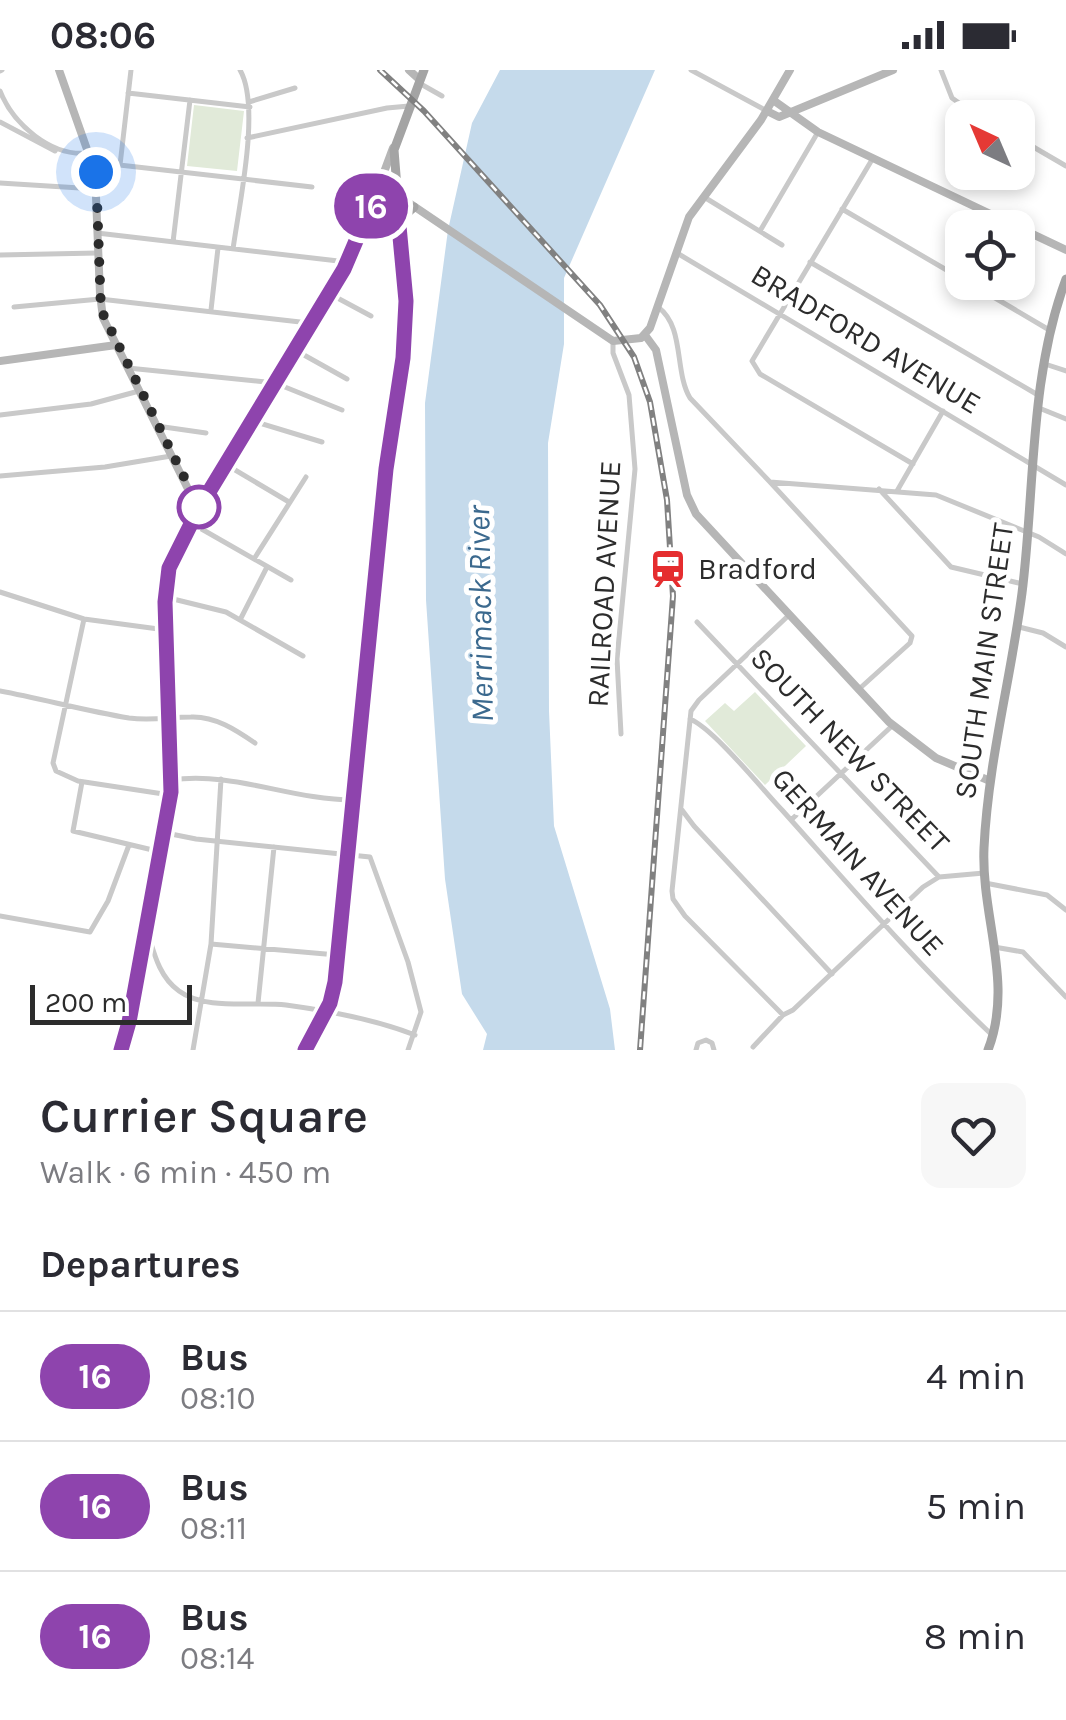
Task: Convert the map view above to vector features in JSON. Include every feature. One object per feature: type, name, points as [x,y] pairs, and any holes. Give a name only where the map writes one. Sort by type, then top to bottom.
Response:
[{"type":"main road","points":[[304,1050],[326,1012],[335,982],[386,469],[403,358],[406,301],[396,194],[396,140],[421,78]]},
{"type":"main road","points":[[398,221],[414,207]]},
{"type":"main road","name":"SOUTH MAIN STREET","points":[[988,1050],[999,993],[984,878],[990,781],[1023,584],[1040,396],[1051,331],[1066,279]]},
{"type":"street","points":[[59,70],[92,157],[104,318],[198,510]]},
{"type":"street","points":[[120,165],[131,70]]},
{"type":"street","points":[[409,70],[442,96]]},
{"type":"street","points":[[692,70],[779,117],[892,70]]},
{"type":"street","points":[[645,336],[689,216],[767,111],[790,70]]},
{"type":"street","points":[[941,70],[955,100]]},
{"type":"street","points":[[233,249],[250,104],[244,71]]},
{"type":"street","points":[[128,93],[250,104],[295,88]]},
{"type":"street","points":[[0,91],[16,118],[64,153]]},
{"type":"street","points":[[173,242],[190,100]]},
{"type":"street","points":[[773,100],[818,132],[1066,250]]},
{"type":"street","points":[[247,138],[409,106]]},
{"type":"street","points":[[0,124],[45,147],[120,165],[312,187]]},
{"type":"street","points":[[760,232],[818,132]]},
{"type":"street","points":[[121,1050],[166,833],[170,795],[165,598],[172,558],[347,262],[396,140]]},
{"type":"street","points":[[1035,148],[1066,166]]},
{"type":"street","points":[[873,158],[754,355],[753,367],[912,464]]},
{"type":"street","points":[[0,183],[96,188]]},
{"type":"street","points":[[376,194],[390,190],[610,339],[645,336]]},
{"type":"street","points":[[702,196],[782,245]]},
{"type":"street","points":[[842,209],[945,269]]},
{"type":"street","points":[[98,233],[347,262]]},
{"type":"street","points":[[211,310],[218,247]]},
{"type":"street","name":"BRADFORD AVENUE","points":[[674,252],[1066,485]]},
{"type":"street","points":[[0,254],[98,253]]},
{"type":"street","points":[[810,262],[1040,396]]},
{"type":"street","points":[[330,293],[372,316]]},
{"type":"street","points":[[14,307],[100,298],[312,323]]},
{"type":"street","points":[[998,300],[1051,331]]},
{"type":"street","points":[[658,307],[669,316],[690,398],[912,636],[910,643],[858,690]]},
{"type":"street","points":[[645,336],[656,350],[691,507],[892,725],[936,758],[990,781]]},
{"type":"street","name":"RAILROAD AVENUE","points":[[610,339],[629,394],[635,469],[617,662],[621,734]]},
{"type":"street","points":[[0,360],[116,345]]},
{"type":"street","points":[[295,350],[346,379]]},
{"type":"street","points":[[1045,364],[1066,371]]},
{"type":"street","points":[[128,368],[276,382],[342,410]]},
{"type":"street","points":[[0,415],[91,404],[139,391]]},
{"type":"street","points":[[1040,408],[1066,419]]},
{"type":"street","points":[[897,491],[942,411]]},
{"type":"street","points":[[252,421],[322,442]]},
{"type":"street","points":[[157,426],[206,434]]},
{"type":"street","points":[[0,476],[172,456]]},
{"type":"street","points":[[226,464],[289,502]]},
{"type":"street","points":[[254,560],[306,477]]},
{"type":"street","points":[[770,482],[879,489],[956,501],[1066,554]]},
{"type":"street","points":[[189,487],[204,498]]},
{"type":"street","points":[[879,489],[952,568],[1023,584]]},
{"type":"street","points":[[191,522],[291,580]]},
{"type":"street","points":[[240,620],[267,566]]},
{"type":"street","points":[[0,592],[84,619],[166,630]]},
{"type":"street","points":[[165,598],[218,610],[302,656]]},
{"type":"street","points":[[783,1015],[685,916],[674,899],[672,882],[690,719],[699,700],[790,615]]},
{"type":"street","points":[[84,619],[53,763],[62,776],[82,782],[170,795]]},
{"type":"street","name":"SOUTH NEW STREET","points":[[697,622],[939,877],[984,878],[1047,896],[1066,910]]},
{"type":"street","points":[[1016,627],[1032,628],[1066,646]]},
{"type":"street","points":[[0,690],[132,718],[210,719],[255,742]]},
{"type":"street","name":"GERMAIN AVENUE","points":[[690,719],[710,734],[886,922],[934,980],[993,1036]]},
{"type":"street","points":[[791,820],[892,725]]},
{"type":"street","points":[[170,780],[208,776],[310,797],[352,800]]},
{"type":"street","points":[[193,1050],[211,944],[222,779]]},
{"type":"street","points":[[82,782],[73,831],[161,852]]},
{"type":"street","points":[[680,806],[694,826],[832,974]]},
{"type":"street","points":[[166,833],[370,857],[418,1000],[420,1012],[408,1050]]},
{"type":"street","points":[[0,916],[90,932],[108,901],[130,845]]},
{"type":"street","points":[[258,1003],[274,847]]},
{"type":"street","points":[[753,1048],[783,1015],[793,1010],[923,887],[939,877]]},
{"type":"street","points":[[147,930],[154,956],[182,994],[202,1000],[326,1012],[415,1035]]},
{"type":"street","points":[[211,944],[337,956]]},
{"type":"street","points":[[994,947],[1023,952],[1066,998]]},
{"type":"street","points":[[696,1050],[698,1042],[706,1040],[714,1050]]},
{"type":"green space","points":[[194,105],[244,111],[237,171],[187,166]]},
{"type":"green space","points":[[755,692],[806,746],[765,785],[705,721],[725,703],[734,711]]},
{"type":"water","name":"Merrimack River","points":[[500,70],[655,70],[564,278],[564,344],[548,443],[549,711],[554,826],[610,1009],[615,1050],[483,1050],[487,1034],[462,994],[445,879],[426,600],[425,403],[448,230],[472,123]]},
{"type":"railway","points":[[380,70],[424,111],[600,305],[634,357],[650,402],[667,500],[673,596],[640,1050]]},
{"type":"bus line","name":"16","points":[[121,1050],[171,792],[165,598],[169,568],[198,510],[344,269],[376,194],[390,190],[396,194],[406,301],[403,358],[386,469],[335,982],[330,1003],[305,1050]]},
{"type":"place","name":"Bradford","points":[[668,569]]},
{"type":"route","points":[[96,172],[101,310],[198,510],[199,507]]}]
